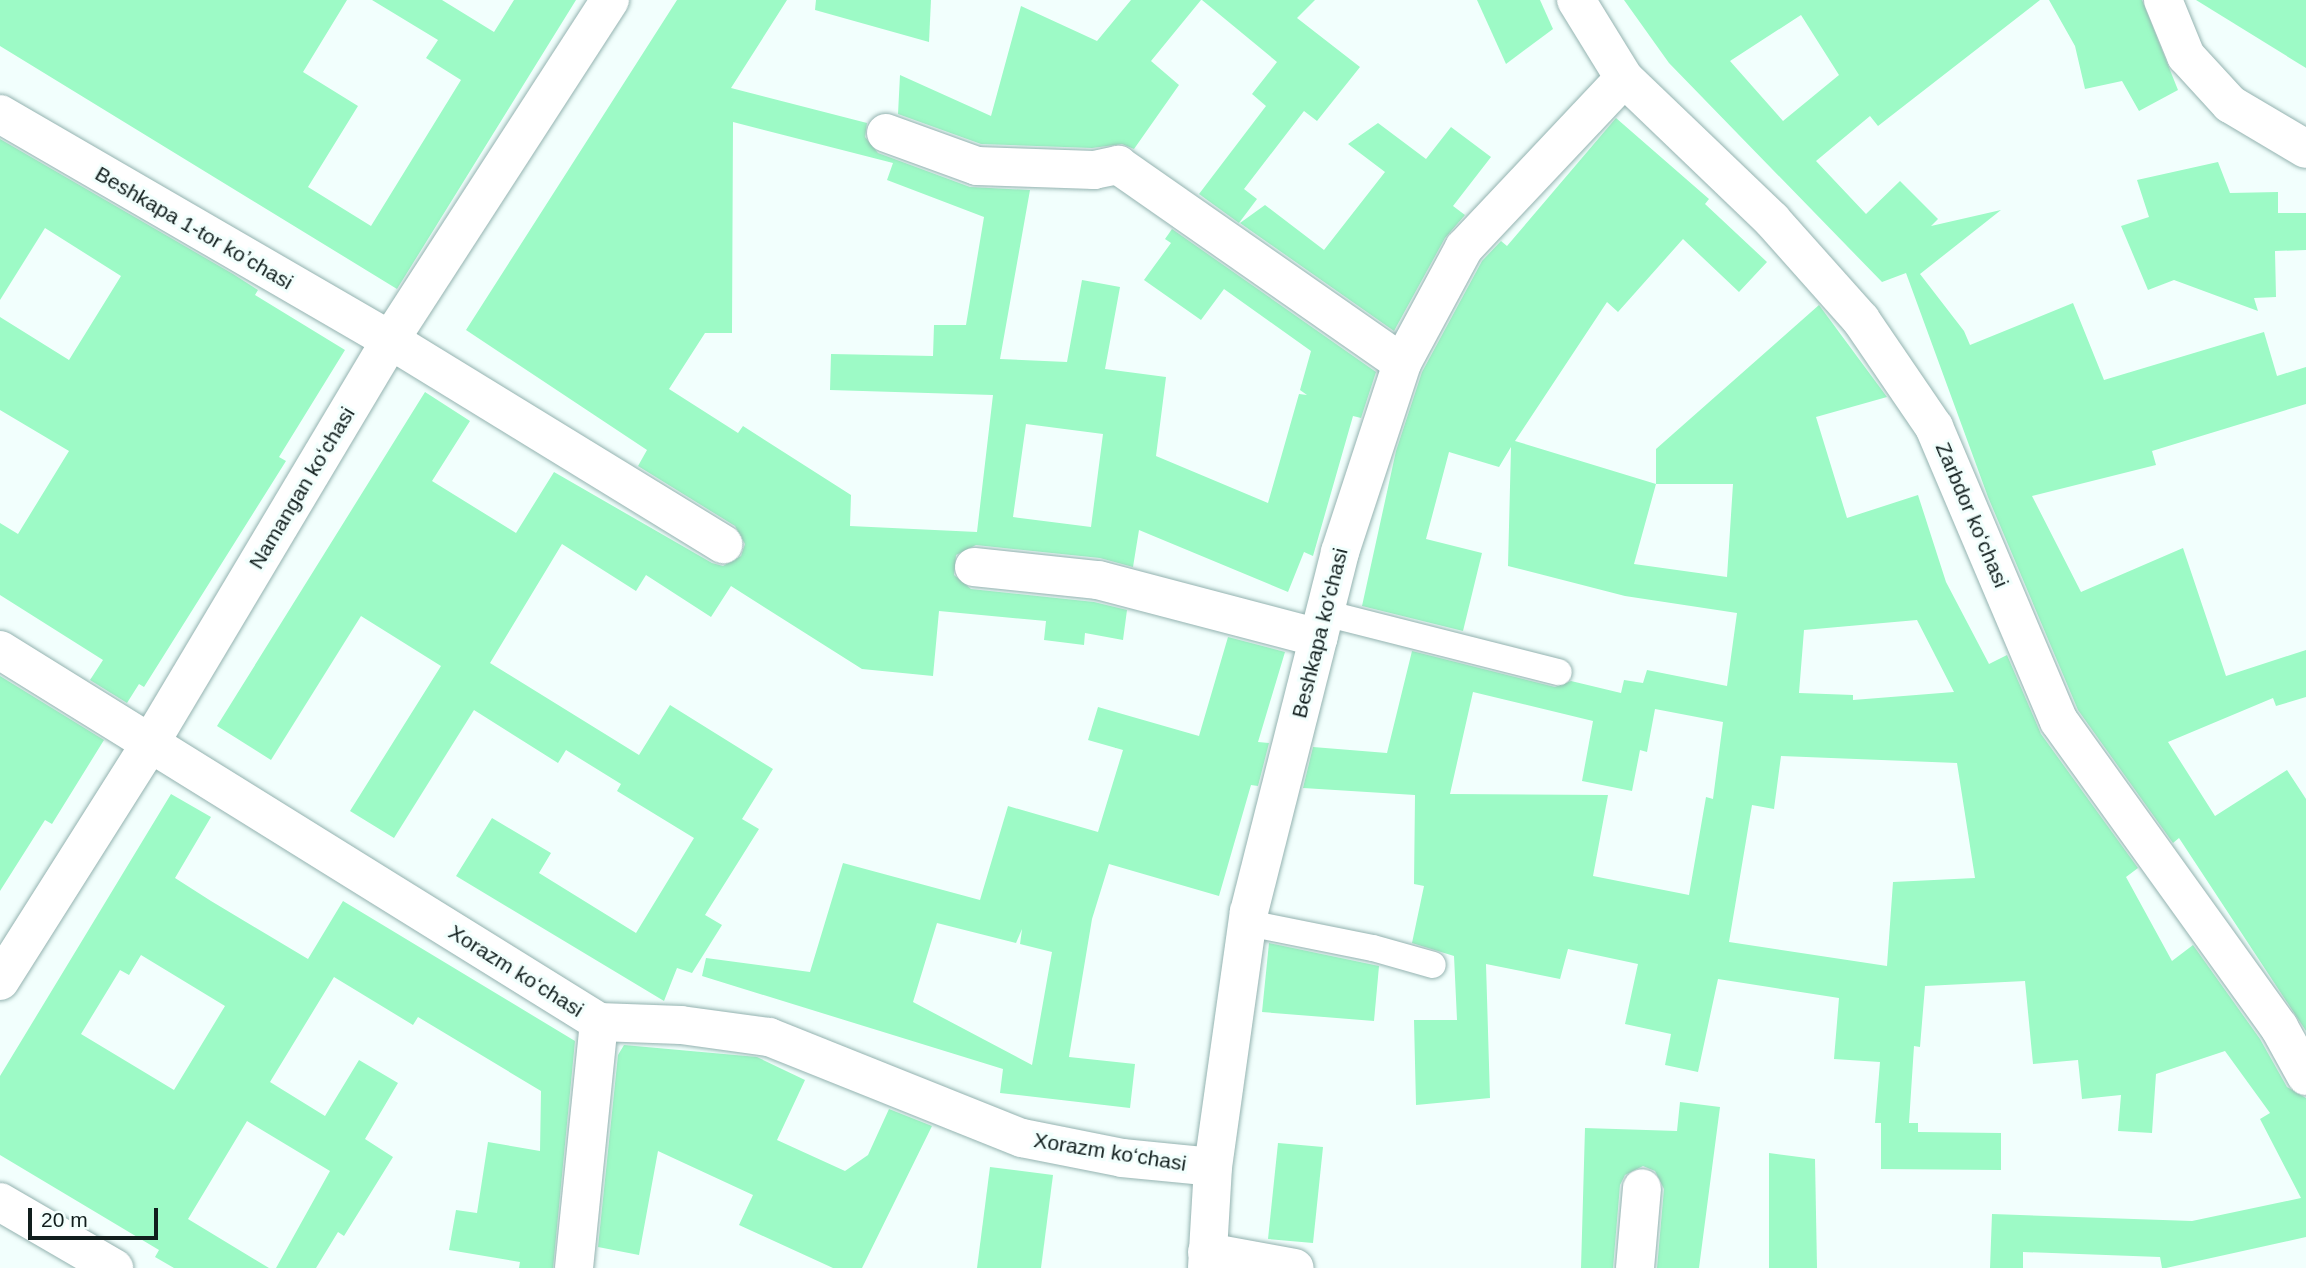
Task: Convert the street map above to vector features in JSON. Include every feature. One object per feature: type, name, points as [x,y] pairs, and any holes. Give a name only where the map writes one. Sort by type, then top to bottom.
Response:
[{"type":"street","name":"Namangan koʻchasi","points":[[0,981],[149,745],[390,340],[610,0]]},
{"type":"street","name":"Zarbdor koʻchasi","points":[[1576,0],[1624,78],[1772,220],[1861,320],[1934,427],[2059,721],[2279,1027],[2306,1076]]},
{"type":"street","points":[[2163,0],[2186,56],[2230,104],[2306,149]]},
{"type":"street","name":"Beshkapa ko'chasi","points":[[1207,1260],[1213,1167],[1248,923],[1322,625],[1402,363],[1464,248],[1624,78]]},
{"type":"street","name":"Beshkapa 1-tor koʼchasi","points":[[0,114],[390,340],[723,544]]},
{"type":"street","points":[[886,133],[977,166],[1094,170],[1118,165],[1402,363]]},
{"type":"street","points":[[974,568],[1098,580],[1322,625]]},
{"type":"street","name":"Xorazm koʻchasi","points":[[0,650],[599,1022],[681,1025],[769,1037],[1022,1138],[1122,1158],[1213,1167]]},
{"type":"street","points":[[574,1268],[599,1022]]},
{"type":"street","points":[[1634,1268],[1642,1188]]},
{"type":"street","points":[[0,1202],[114,1268]]},
{"type":"street","points":[[1207,1260],[1295,1268]]},
{"type":"lane","points":[[1322,625],[1559,672]]},
{"type":"lane","points":[[1248,923],[1373,948],[1433,965]]},
{"type":"building","points":[[0,0],[347,0],[303,72],[358,106],[308,187],[371,226],[461,80],[426,58],[438,40],[372,0],[442,0],[494,32],[514,0],[576,0],[397,289],[0,46]]},
{"type":"building","points":[[677,0],[787,0],[731,88],[867,123],[865,137],[878,153],[970,187],[1030,190],[1000,359],[1067,362],[1082,280],[1120,287],[1105,369],[1166,377],[1156,456],[1268,503],[1299,394],[1307,395],[1300,390],[1311,351],[1224,289],[1201,320],[1144,280],[1171,243],[1165,239],[1172,229],[1376,372],[1361,418],[1353,416],[1313,556],[1304,552],[1288,592],[1139,530],[1133,567],[1100,558],[976,545],[956,555],[954,575],[971,589],[1094,602],[1127,610],[1123,640],[1085,633],[1084,645],[1044,640],[1046,621],[939,611],[933,676],[862,669],[731,586],[711,617],[646,575],[636,591],[562,544],[490,663],[639,755],[670,705],[773,769],[742,819],[759,829],[705,915],[722,925],[692,973],[677,968],[664,1001],[456,876],[492,818],[551,853],[539,873],[636,933],[694,838],[617,791],[621,784],[566,750],[558,763],[474,710],[394,838],[350,811],[441,666],[361,616],[271,760],[217,726],[425,392],[470,421],[432,481],[516,533],[554,472],[712,563],[723,566],[741,556],[745,544],[735,526],[638,466],[647,450],[466,330]],"holes":[[[733,122],[893,163],[887,180],[984,217],[966,325],[934,325],[933,356],[831,354],[830,390],[993,395],[977,532],[850,526],[851,495],[743,426],[738,433],[669,389],[705,333],[732,333]],[[1026,424],[1103,434],[1091,527],[1013,517]]]},
{"type":"building","points":[[816,0],[931,0],[929,42],[815,10]]},
{"type":"building","points":[[1131,0],[1201,0],[1151,61],[1179,85],[1134,149],[1122,144],[1092,148],[981,144],[898,114],[900,75],[991,116],[1021,6],[1097,41]]},
{"type":"building","points":[[1202,0],[1315,0],[1297,18],[1360,67],[1317,121],[1304,111],[1244,189],[1257,199],[1239,223],[1199,194],[1266,106],[1252,94],[1277,62]]},
{"type":"building","points":[[1477,0],[1540,0],[1553,29],[1506,64]]},
{"type":"building","points":[[1624,0],[2040,0],[1878,126],[1870,116],[1816,161],[1866,214],[1900,181],[1938,219],[1931,226],[2001,210],[1920,274],[1964,331],[1970,345],[2073,303],[2104,380],[2264,332],[2277,376],[2306,367],[2306,404],[2152,451],[2156,465],[2032,496],[2081,592],[2183,548],[2226,676],[2306,650],[2306,697],[2276,706],[2273,698],[2168,742],[2215,816],[2287,770],[2306,799],[2306,1031],[2179,838],[2173,843],[2078,710],[1988,497],[1906,273],[1882,282],[1669,63]],"holes":[[[1801,15],[1839,75],[1783,121],[1730,61]]]},
{"type":"building","points":[[2049,0],[2142,0],[2178,90],[2139,111],[2122,81],[2085,89],[2075,46]]},
{"type":"building","points":[[2196,0],[2306,0],[2306,68]]},
{"type":"building","points":[[1616,118],[1709,199],[1705,204],[1767,262],[1739,292],[1683,239],[1618,312],[1607,302],[1515,441],[1656,484],[1656,449],[1819,305],[1887,397],[1816,417],[1847,518],[1918,495],[1946,582],[1989,664],[2007,655],[2041,734],[2138,868],[2126,877],[2172,961],[2193,945],[2260,1039],[2287,1087],[2306,1098],[2306,1237],[2166,1268],[2162,1268],[2160,1257],[2023,1252],[2023,1268],[1990,1268],[1992,1214],[2192,1221],[2301,1198],[2260,1119],[2270,1113],[2225,1051],[2156,1074],[2152,1133],[2118,1131],[2121,1095],[2082,1099],[2078,1060],[2033,1064],[2025,981],[1925,986],[1920,1047],[1914,1046],[1909,1123],[1918,1123],[1918,1132],[2001,1133],[2001,1170],[1881,1169],[1881,1123],[1875,1123],[1880,1062],[1834,1059],[1839,998],[1718,979],[1698,1072],[1665,1065],[1671,1034],[1625,1024],[1638,964],[1568,949],[1560,979],[1486,964],[1490,1098],[1416,1105],[1414,1020],[1457,1020],[1454,956],[1412,943],[1424,886],[1414,884],[1415,795],[1303,788],[1313,747],[1387,753],[1412,651],[1555,687],[1571,681],[1621,693],[1624,680],[1643,683],[1647,670],[1727,686],[1737,613],[1625,596],[1508,566],[1511,447],[1499,467],[1449,452],[1426,539],[1482,553],[1463,631],[1362,606],[1396,451],[1422,372],[1482,261],[1501,241],[1507,246]],"holes":[[[1656,484],[1733,484],[1727,577],[1634,564]],[[1917,620],[1954,692],[1853,700],[1853,695],[1799,693],[1804,630]],[[1473,692],[1593,721],[1582,781],[1632,791],[1640,750],[1647,752],[1655,709],[1723,722],[1713,799],[1706,797],[1689,895],[1593,876],[1608,795],[1450,794]],[[1781,756],[1957,763],[1975,878],[1893,882],[1887,966],[1729,942],[1752,805],[1774,809]]]},
{"type":"building","points":[[1378,123],[1426,159],[1451,127],[1491,157],[1453,206],[1465,215],[1445,238],[1394,331],[1240,223],[1265,205],[1324,250],[1385,172],[1348,144]]},
{"type":"building","points":[[0,139],[233,274],[258,290],[255,295],[345,350],[279,457],[286,461],[144,687],[139,684],[127,703],[90,680],[103,660],[0,595],[0,523],[18,534],[69,451],[0,410],[0,317],[69,360],[121,276],[45,228],[0,300]]},
{"type":"building","points":[[2218,162],[2230,193],[2278,192],[2278,213],[2306,213],[2306,250],[2275,251],[2276,297],[2254,298],[2258,311],[2174,280],[2148,290],[2121,226],[2149,217],[2137,180]]},
{"type":"building","points":[[1228,637],[1285,652],[1258,742],[1269,743],[1258,786],[1251,785],[1219,896],[1109,864],[1092,919],[1069,1057],[1135,1064],[1130,1108],[1000,1093],[1003,1069],[702,976],[706,958],[810,972],[843,863],[980,900],[1008,806],[1098,832],[1123,750],[1088,740],[1098,707],[1199,736]],"holes":[[[937,923],[1016,943],[1022,929],[1020,944],[1052,952],[1032,1065],[913,1002]]]},
{"type":"building","points":[[0,676],[104,740],[52,824],[45,820],[0,891]]},
{"type":"building","points":[[171,794],[211,817],[175,878],[211,901],[308,959],[343,901],[575,1041],[553,1268],[519,1268],[520,1262],[449,1250],[456,1210],[477,1213],[488,1142],[540,1151],[541,1091],[418,1017],[413,1025],[334,977],[270,1082],[325,1116],[359,1060],[398,1083],[365,1139],[393,1157],[344,1236],[338,1232],[316,1268],[276,1268],[330,1171],[247,1121],[188,1219],[269,1268],[174,1268],[155,1257],[159,1250],[0,1155],[0,1076]],"holes":[[[141,955],[225,1006],[174,1090],[81,1034],[120,970],[129,975]]]},
{"type":"building","points":[[1269,943],[1379,966],[1374,1021],[1262,1012]]},
{"type":"building","points":[[624,1045],[757,1057],[805,1080],[777,1140],[845,1171],[868,1155],[889,1109],[932,1126],[862,1268],[833,1268],[739,1225],[753,1195],[658,1151],[639,1255],[598,1247],[618,1055]]},
{"type":"building","points":[[1680,1102],[1720,1107],[1699,1268],[1657,1268],[1664,1189],[1655,1171],[1643,1166],[1625,1175],[1620,1185],[1613,1268],[1581,1268],[1585,1128],[1677,1131]]},
{"type":"building","points":[[1278,1143],[1323,1147],[1313,1243],[1268,1239]]},
{"type":"building","points":[[1769,1153],[1815,1159],[1817,1268],[1769,1268]]},
{"type":"building","points":[[990,1167],[1053,1175],[1041,1268],[977,1268]]}]
